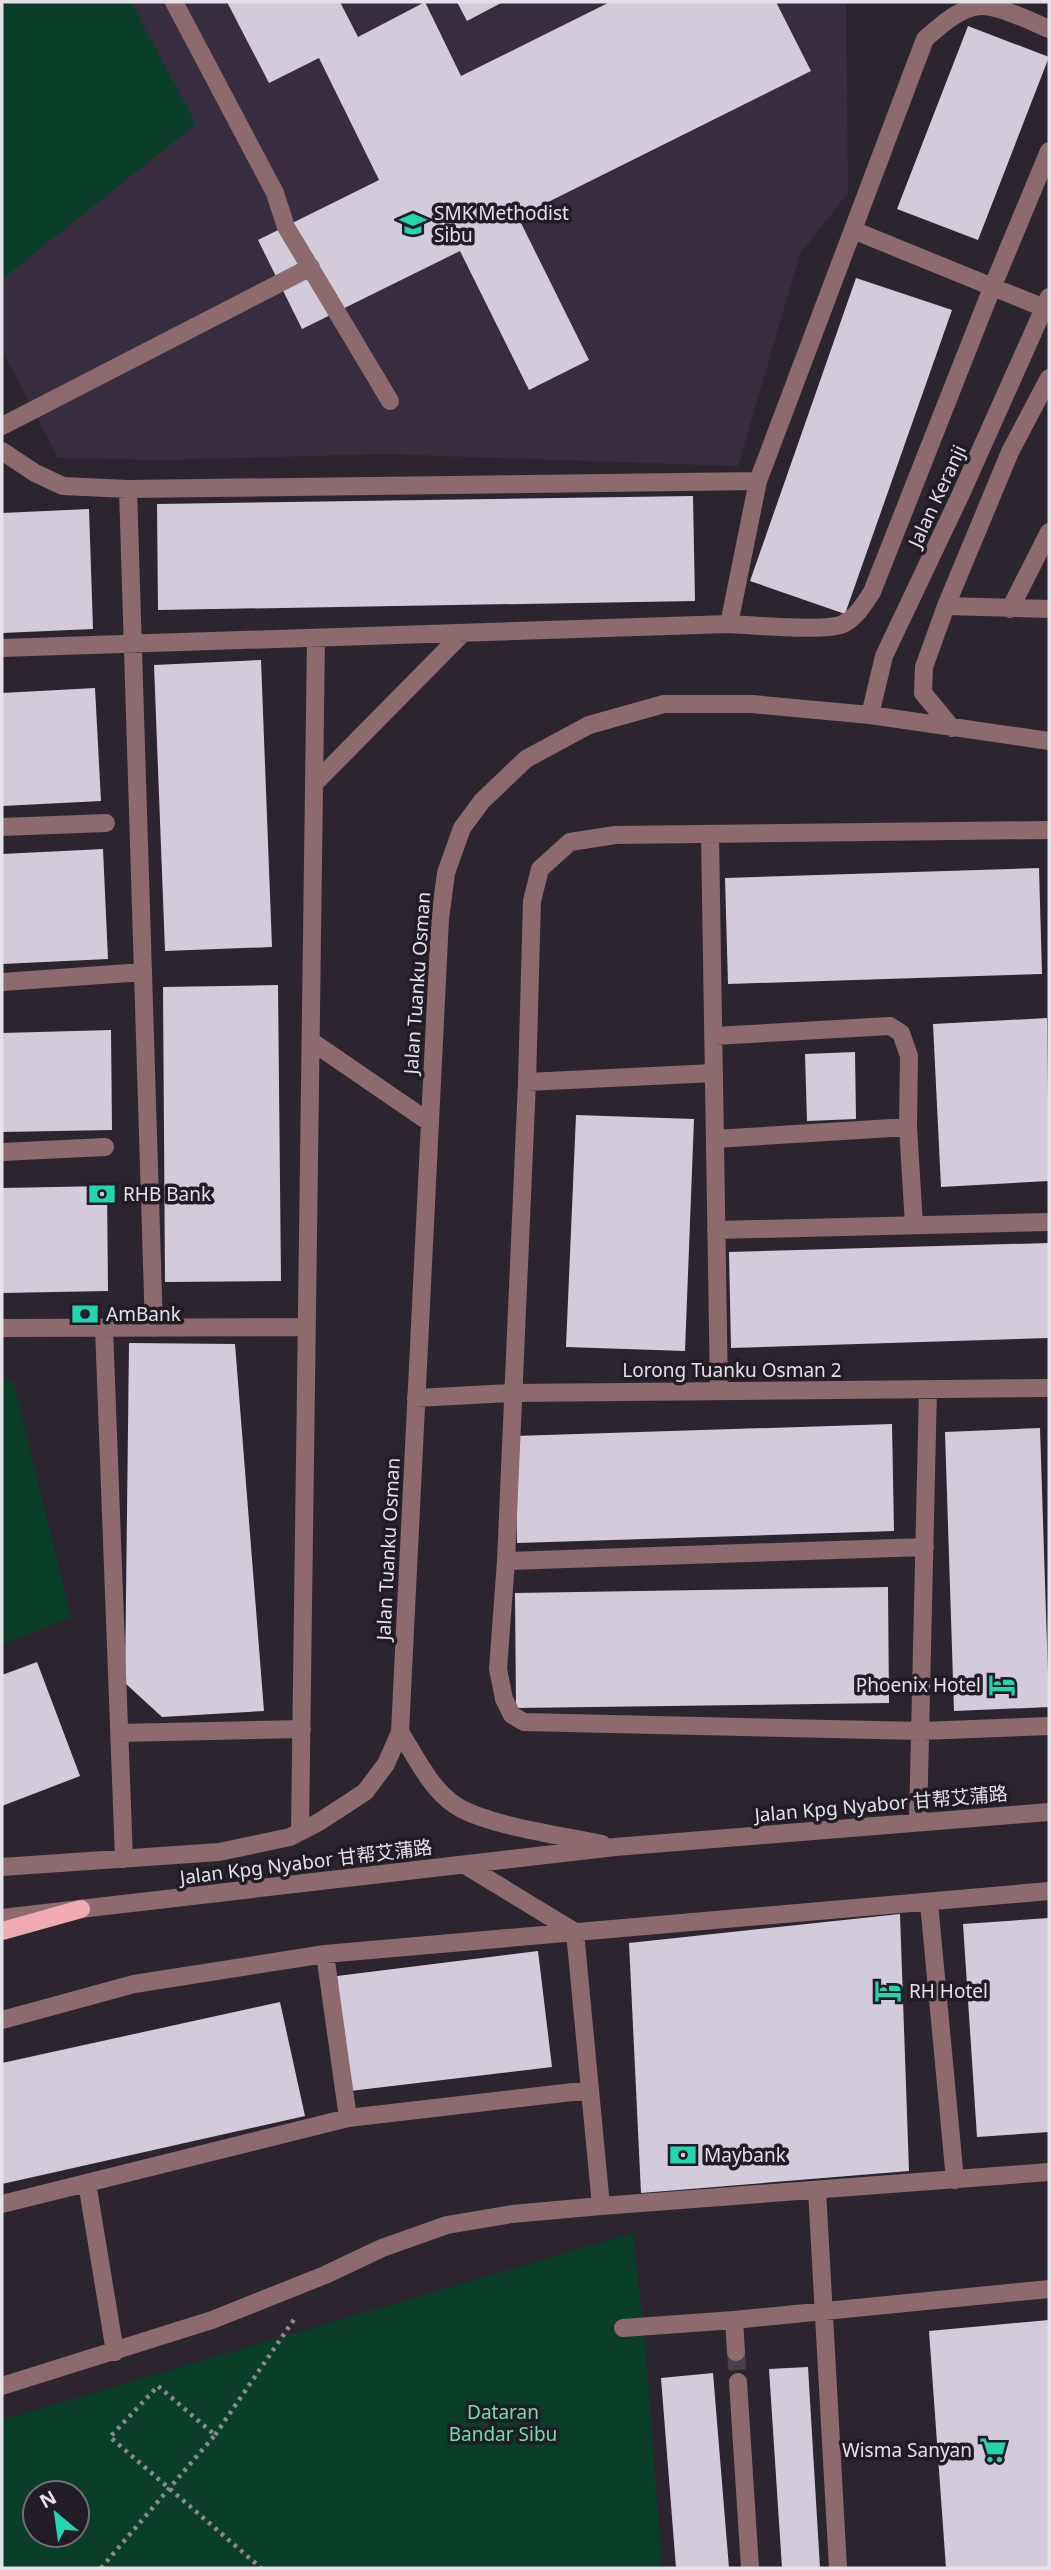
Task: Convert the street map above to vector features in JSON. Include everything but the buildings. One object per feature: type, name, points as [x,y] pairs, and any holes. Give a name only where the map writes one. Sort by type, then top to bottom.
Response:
[{"type":"main road","points":[[2,1931],[81,1909]]},
{"type":"street","points":[[174,2],[275,193],[286,227],[390,401]]},
{"type":"street","points":[[729,624],[758,481],[925,39],[954,15],[981,6],[1021,9],[1049,29]]},
{"type":"street","points":[[2,648],[729,624],[825,628],[842,625],[856,614],[872,592],[1049,151]]},
{"type":"street","points":[[853,230],[992,288],[1047,305]]},
{"type":"street","points":[[2,426],[311,267]]},
{"type":"street","name":"Jalan Keranji","points":[[870,715],[884,656],[1047,305]]},
{"type":"street","points":[[952,728],[923,693],[924,667],[946,606],[1010,453],[1049,378]]},
{"type":"street","points":[[2,451],[35,473],[63,486],[128,489],[758,481]]},
{"type":"street","points":[[128,489],[154,1328]]},
{"type":"street","points":[[1010,609],[1049,532]]},
{"type":"street","points":[[946,606],[1049,609]]},
{"type":"street","points":[[314,784],[463,633]]},
{"type":"street","points":[[300,1832],[316,638]]},
{"type":"street","name":"Jalan Tuanku Osman","points":[[400,1732],[436,970],[446,873],[462,828],[482,801],[526,759],[589,725],[664,704],[752,704],[870,715],[1049,741]]},
{"type":"street","points":[[2,827],[106,823]]},
{"type":"street","points":[[1049,830],[615,835],[570,842],[540,869],[531,901],[527,1082],[506,1561],[498,1669],[512,1715],[524,1722],[921,1731],[1049,1726]]},
{"type":"street","points":[[710,835],[719,1391]]},
{"type":"street","points":[[2,982],[143,972]]},
{"type":"street","points":[[714,1036],[890,1026],[901,1033],[909,1056],[908,1127],[914,1225]]},
{"type":"street","points":[[311,1041],[429,1122]]},
{"type":"street","points":[[527,1082],[714,1073]]},
{"type":"street","points":[[715,1139],[908,1127]]},
{"type":"street","points":[[2,1152],[105,1147]]},
{"type":"street","points":[[716,1230],[1049,1222]]},
{"type":"street","points":[[2,1328],[307,1327]]},
{"type":"street","points":[[104,1328],[124,1859]]},
{"type":"street","name":"Lorong Tuanku Osman 2","points":[[416,1398],[512,1393],[1049,1388]]},
{"type":"street","points":[[918,1822],[928,1389]]},
{"type":"street","points":[[506,1561],[925,1547]]},
{"type":"street","points":[[120,1733],[302,1729]]},
{"type":"street","name":"Jalan Kpg Nyabor 甘帮艾蒲路","points":[[2,1867],[219,1853],[290,1837],[365,1792],[386,1765],[400,1732]]},
{"type":"street","name":"Jalan Kpg Nyabor 甘帮艾蒲路","points":[[400,1732],[427,1776],[456,1806],[487,1819],[615,1847]]},
{"type":"street","name":"Jalan Kpg Nyabor 甘帮艾蒲路","points":[[2,1918],[615,1847],[1049,1812]]},
{"type":"street","name":"Jalan Kpg Nyabor 甘帮艾蒲路","points":[[1024,1814],[1049,1817]]},
{"type":"street","points":[[465,1864],[575,1932]]},
{"type":"street","points":[[2,2020],[134,1984],[325,1954],[1049,1891]]},
{"type":"street","points":[[929,1903],[955,2180]]},
{"type":"street","points":[[575,1932],[601,2206]]},
{"type":"street","points":[[325,1954],[348,2118]]},
{"type":"street","points":[[2,2204],[348,2118],[590,2090]]},
{"type":"street","points":[[2,2386],[212,2320],[382,2248],[447,2225],[512,2214],[601,2206],[1049,2172]]},
{"type":"street","points":[[87,2183],[115,2352]]},
{"type":"street","points":[[817,2190],[838,2568]]},
{"type":"street","points":[[623,2328],[824,2312],[1049,2288]]},
{"type":"street","points":[[734,2320],[736,2352]]},
{"type":"street","points":[[738,2382],[750,2568]]},
{"type":"path","points":[[101,2568],[215,2435],[325,2274]]},
{"type":"path","points":[[215,2435],[158,2386],[110,2437],[261,2568]]},
{"type":"shaded area","name":"SMK Methodist Sibu","points":[[2,2],[846,2],[848,193],[800,254],[738,466],[384,454],[164,460],[58,458],[2,350]]},
{"type":"green space","points":[[2,2],[131,2],[196,124],[2,279]]},
{"type":"green space","points":[[2,1377],[14,1383],[71,1618],[2,1645]]},
{"type":"green space","name":"Dataran Bandar Sibu","points":[[633,2233],[645,2342],[662,2568],[2,2568],[2,2420]]},
{"type":"tunnel","points":[[736,2352],[738,2382]]},
{"type":"place","name":"SMK Methodist Sibu","points":[[413,224]]},
{"type":"place","name":"RHB Bank","points":[[102,1194]]},
{"type":"place","name":"AmBank","points":[[85,1314]]},
{"type":"place","name":"Phoenix Hotel","points":[[1002,1685]]},
{"type":"place","name":"RH Hotel","points":[[888,1991]]},
{"type":"place","name":"Maybank","points":[[683,2155]]},
{"type":"place","name":"Wisma Sanyan","points":[[993,2450]]}]
